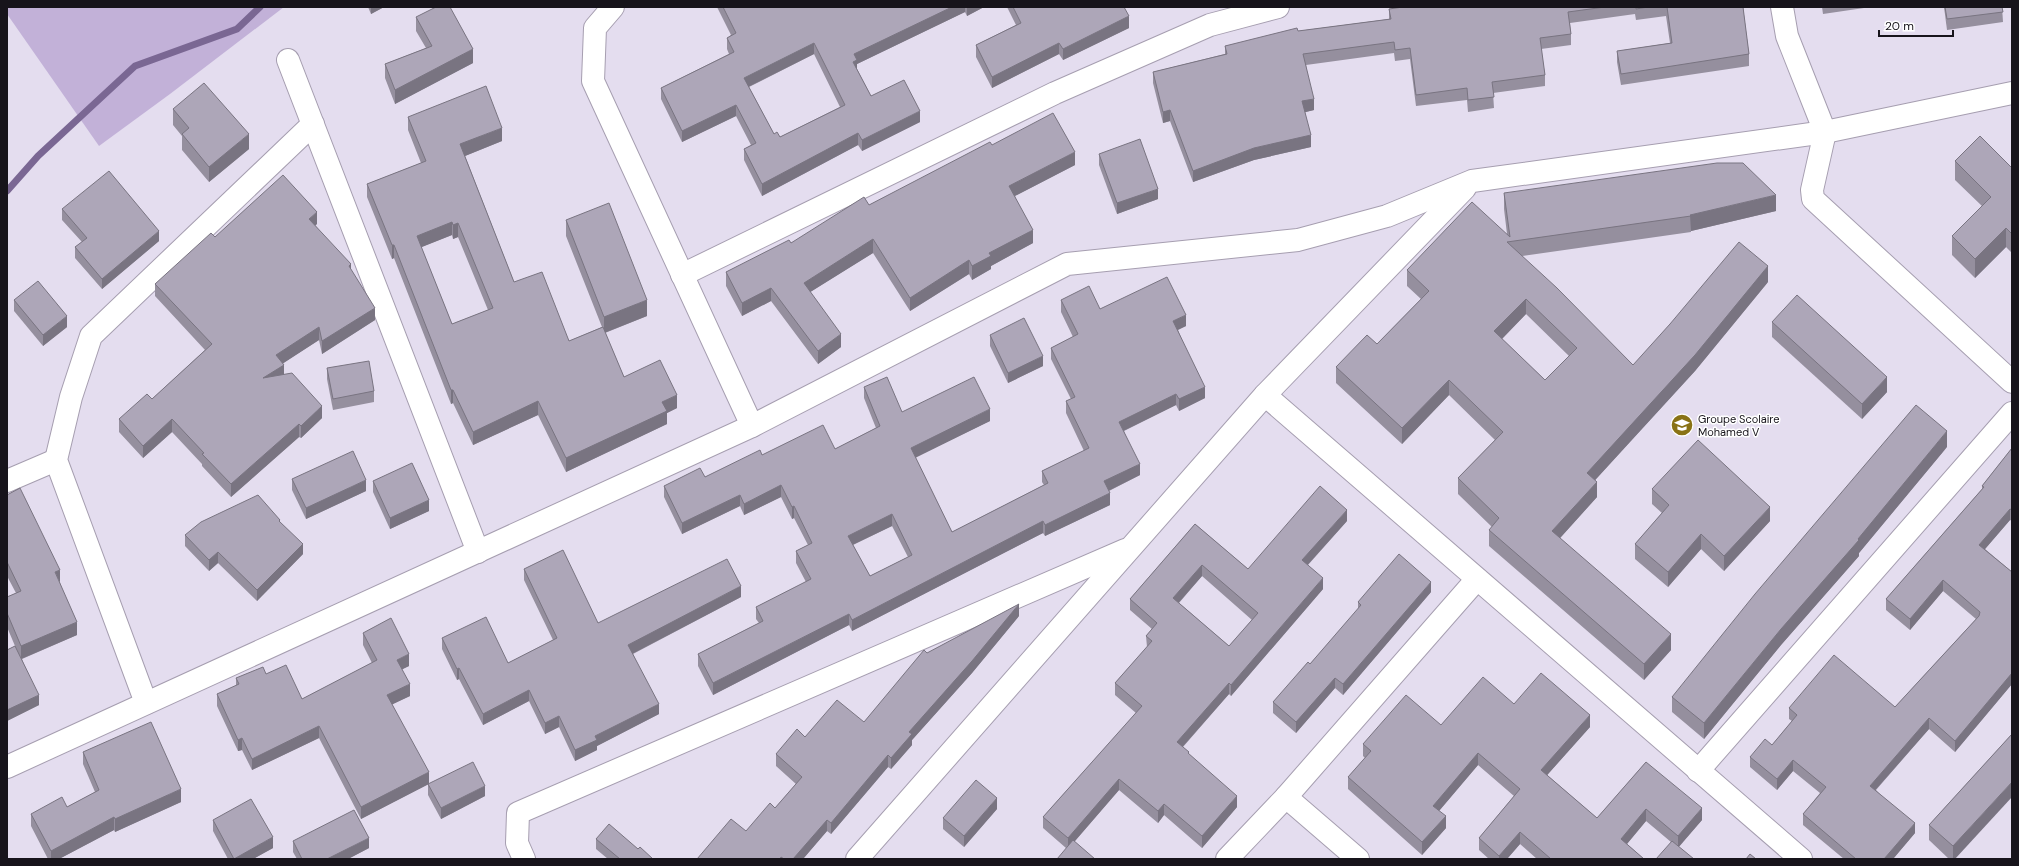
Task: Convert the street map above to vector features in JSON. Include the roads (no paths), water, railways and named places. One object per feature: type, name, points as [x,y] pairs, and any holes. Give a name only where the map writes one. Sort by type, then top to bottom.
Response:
[{"type":"street","points":[[613,7],[595,28],[593,81],[752,426]]},
{"type":"street","points":[[682,275],[1054,93],[1207,16],[1278,7]]},
{"type":"street","points":[[1782,7],[1787,36],[1825,132],[1812,190],[1813,199],[2012,382]]},
{"type":"street","points":[[288,60],[478,552]]},
{"type":"street","points":[[7,767],[752,426],[1067,264],[1298,240],[1387,216],[1472,181],[1825,132],[2012,93]]},
{"type":"street","points":[[146,703],[56,460],[71,397],[91,336],[313,124]]},
{"type":"street","points":[[857,859],[1265,395],[1472,181]]},
{"type":"street","points":[[1265,395],[1801,859]]},
{"type":"street","points":[[1698,771],[2012,413]]},
{"type":"street","points":[[7,482],[56,460]]},
{"type":"street","points":[[524,859],[517,843],[518,813],[1130,548]]},
{"type":"street","points":[[1227,859],[1286,797],[1477,579]]},
{"type":"street","points":[[1286,797],[1358,859]]},
{"type":"waterway","points":[[7,191],[38,156],[135,66],[237,29],[260,7]]},
{"type":"place","name":"Groupe Scolaire Mohamed V","points":[[1682,425]]}]
